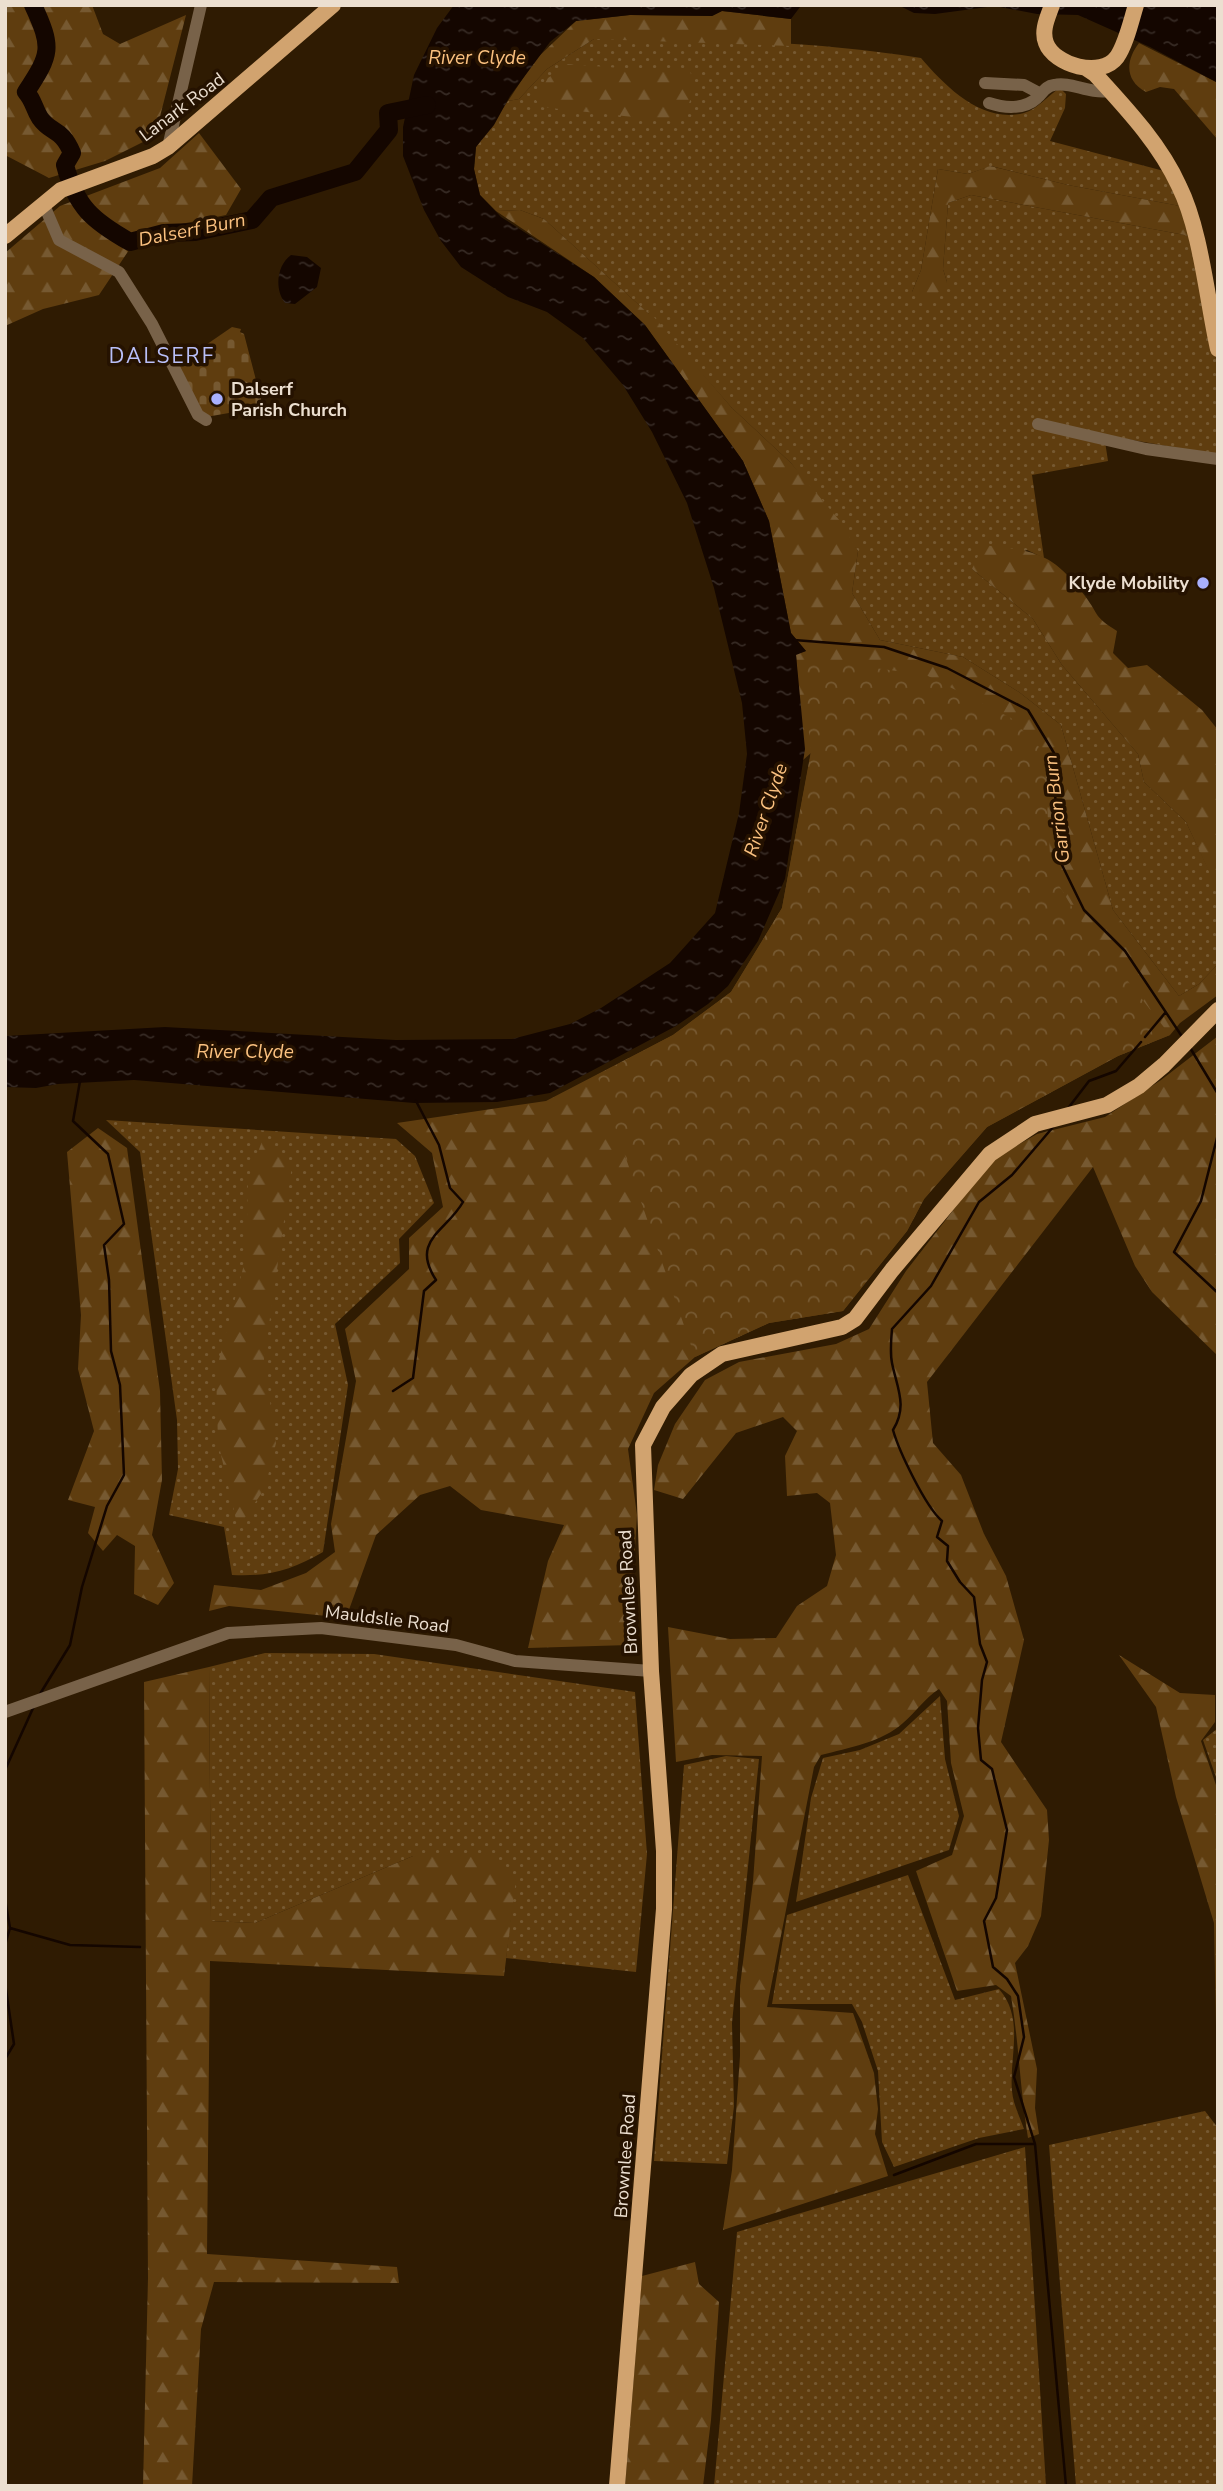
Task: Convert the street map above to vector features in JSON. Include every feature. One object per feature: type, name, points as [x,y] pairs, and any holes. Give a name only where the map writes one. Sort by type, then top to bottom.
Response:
[{"type":"main road","name":"Lanark Road","points":[[5,236],[61,190],[153,156],[168,147],[333,5]]},
{"type":"main road","points":[[1052,5],[1045,25],[1045,41],[1052,52],[1063,61],[1086,68],[1095,74],[1157,146],[1185,201],[1218,349]]},
{"type":"main road","points":[[1126,110],[1114,73],[1136,5]]},
{"type":"main road","points":[[1086,68],[1102,67],[1118,55]]},
{"type":"main road","name":"Brownlee Road","points":[[617,2486],[664,1909],[664,1851],[650,1671],[643,1445],[663,1407],[691,1375],[722,1354],[842,1327],[855,1319],[892,1270],[990,1154],[1035,1124],[1107,1105],[1139,1086],[1179,1051],[1213,1014]]},
{"type":"street","points":[[168,147],[201,5]]},
{"type":"street","points":[[985,83],[1032,86],[1041,94]]},
{"type":"street","points":[[989,103],[1015,107],[1029,103],[1058,84],[1094,93],[1109,91]]},
{"type":"street","points":[[44,205],[59,240],[119,272],[152,324],[198,415],[206,420]]},
{"type":"street","points":[[1038,424],[1146,449],[1218,459]]},
{"type":"street","name":"Mauldslie Road","points":[[5,1712],[228,1633],[321,1628],[456,1645],[515,1661],[650,1671]]},
{"type":"green space","points":[[5,5],[92,5],[103,34],[120,44],[186,15],[155,136],[105,161],[49,178],[5,155]]},
{"type":"green space","points":[[722,11],[791,19],[791,46],[594,39],[547,69],[519,99],[508,101],[535,60],[576,21],[630,15],[712,16]]},
{"type":"green space","points":[[594,39],[758,42],[921,58],[941,80],[966,100],[979,108],[1008,115],[1029,111],[1060,88],[1066,94],[1065,108],[1050,141],[1164,171],[1180,206],[1068,185],[991,166],[968,174],[938,169],[921,270],[912,292],[947,282],[943,269],[948,203],[971,195],[1190,236],[1218,368],[1218,455],[1104,435],[1108,461],[1032,475],[1044,558],[1027,550],[972,569],[1033,619],[1062,665],[1138,754],[1144,782],[1186,822],[1217,887],[1218,964],[1199,984],[1179,996],[1113,910],[1061,725],[1019,692],[963,657],[880,640],[852,593],[858,551],[791,463],[732,408],[651,316],[544,219],[520,210],[496,211],[480,195],[474,169],[476,147],[508,101],[519,99],[547,69]]},
{"type":"green space","points":[[1139,43],[1218,83],[1218,140],[1174,89],[1160,87],[1146,92],[1134,82],[1129,69]]},
{"type":"green space","points":[[568,64],[671,72],[690,70],[692,93],[683,113],[670,121],[541,107],[536,100],[548,78]]},
{"type":"green space","points":[[199,133],[241,189],[226,215],[141,232],[99,295],[43,309],[5,326],[5,253],[60,206],[160,168]]},
{"type":"green space","points":[[990,166],[1068,185],[1180,206],[1190,236],[971,195],[948,203],[943,269],[947,282],[930,302],[912,292],[921,270],[938,169],[968,174]]},
{"type":"green space","points":[[520,210],[544,219],[649,314],[648,310],[732,408],[791,463],[840,521],[858,551],[852,593],[880,640],[963,657],[1019,692],[1061,725],[1113,910],[1179,996],[1199,984],[1218,964],[1218,995],[1180,1023],[1170,1035],[1118,1056],[987,1127],[924,1199],[907,1231],[843,1311],[769,1323],[695,1357],[654,1393],[628,1449],[637,1515],[629,1645],[528,1648],[548,1561],[564,1525],[481,1510],[450,1486],[420,1495],[376,1535],[346,1618],[229,1606],[209,1611],[214,1585],[261,1590],[306,1573],[335,1552],[331,1524],[356,1381],[345,1329],[409,1269],[409,1238],[443,1207],[432,1153],[397,1123],[546,1101],[673,1035],[731,992],[782,908],[811,753],[803,760],[796,654],[806,651],[791,633],[769,521],[743,461],[645,325],[594,277],[496,211]]},
{"type":"green space","points":[[232,327],[241,329],[240,332],[244,334],[263,407],[206,417],[200,413],[176,360],[198,347],[200,349]]},
{"type":"green space","points":[[983,545],[1030,552],[1042,556],[1063,570],[1100,619],[1117,631],[1113,653],[1128,668],[1147,665],[1202,710],[1218,730],[1218,891],[1186,822],[1144,782],[1138,754],[1062,665],[1033,619],[972,569]]},
{"type":"green space","points":[[801,663],[853,665],[926,675],[1011,718],[1041,749],[1045,768],[1051,872],[1078,917],[1170,1035],[1118,1056],[987,1127],[924,1199],[907,1231],[843,1311],[769,1323],[695,1357],[597,1075],[673,1035],[731,992],[782,908],[811,751]]},
{"type":"green space","points":[[1218,1036],[1218,1356],[1152,1292],[1135,1266],[1093,1167],[927,1382],[933,1443],[961,1475],[984,1534],[1006,1576],[1024,1640],[1001,1742],[1047,1810],[1049,1840],[1041,1916],[1028,1946],[1015,1963],[1037,2069],[1035,2108],[1039,2134],[1028,2138],[1011,1996],[996,1985],[957,1991],[916,1871],[952,1855],[964,1816],[951,1763],[947,1701],[939,1689],[895,1730],[864,1744],[821,1755],[814,1767],[767,2007],[853,2013],[874,2073],[878,2109],[875,2134],[888,2176],[723,2230],[732,2170],[740,2056],[740,1986],[753,1882],[762,1756],[712,1755],[676,1762],[668,1627],[730,1639],[776,1638],[797,1606],[827,1586],[836,1555],[830,1503],[817,1493],[787,1496],[785,1456],[797,1431],[783,1417],[736,1433],[683,1499],[654,1490],[658,1465],[675,1424],[705,1380],[739,1362],[836,1344],[869,1329],[906,1271],[993,1159],[1037,1134],[1105,1117],[1161,1080]]},
{"type":"green space","points":[[106,1120],[396,1139],[415,1156],[434,1203],[399,1239],[400,1263],[335,1324],[348,1385],[323,1552],[301,1563],[257,1575],[232,1575],[224,1527],[169,1515],[178,1469],[177,1420],[140,1152]]},
{"type":"green space","points":[[98,1128],[127,1148],[160,1391],[162,1480],[152,1535],[174,1583],[158,1605],[134,1594],[135,1546],[117,1535],[103,1551],[88,1533],[95,1507],[68,1500],[94,1431],[78,1369],[81,1315],[67,1152]]},
{"type":"green space","points":[[264,1136],[292,1166],[264,1359],[276,1443],[265,1488],[238,1528],[218,1442],[216,1371],[246,1257],[248,1179]]},
{"type":"green space","points":[[265,1653],[374,1654],[635,1692],[647,1854],[636,1972],[506,1958],[515,1879],[413,1856],[255,1923],[211,1921],[209,1667]]},
{"type":"green space","points":[[1119,1655],[1180,1693],[1215,1695],[1215,1722],[1201,1741],[1218,1791],[1218,2128],[1214,1923],[1176,1797],[1156,1707]]},
{"type":"green space","points":[[209,1667],[211,1921],[255,1923],[413,1856],[488,1857],[516,1879],[504,1976],[210,1961],[207,2254],[397,2267],[399,2283],[214,2282],[201,2329],[192,2486],[143,2486],[148,2278],[144,1682]]},
{"type":"green space","points":[[940,1696],[945,1759],[959,1816],[949,1850],[796,1902],[811,1798],[823,1758],[860,1750],[899,1734]]},
{"type":"green space","points":[[1218,1728],[1218,1783],[1203,1740]]},
{"type":"green space","points":[[726,1756],[759,1759],[732,2023],[734,2106],[727,2164],[654,2161],[684,1765]]},
{"type":"green space","points":[[908,1875],[955,2000],[999,1989],[1007,2001],[1014,2025],[1013,2096],[1024,2129],[979,2138],[894,2167],[882,2142],[878,2071],[862,2022],[852,2004],[772,2004],[787,1915]]},
{"type":"green space","points":[[1205,2111],[1218,2128],[1218,2486],[1076,2486],[1049,2145]]},
{"type":"green space","points":[[1025,2147],[1046,2486],[714,2486],[737,2232]]},
{"type":"green space","points":[[695,2262],[699,2284],[719,2302],[711,2420],[703,2486],[625,2486],[642,2276]]},
{"type":"water","name":"River Clyde","points":[[454,5],[844,5],[800,7],[791,19],[722,11],[712,16],[630,15],[576,21],[550,42],[510,96],[494,125],[476,147],[474,169],[480,195],[501,217],[594,277],[645,325],[743,461],[769,521],[791,633],[806,651],[796,655],[805,749],[785,879],[758,941],[728,986],[676,1026],[550,1093],[497,1102],[414,1103],[134,1080],[58,1084],[36,1088],[5,1087],[5,1036],[165,1027],[396,1040],[512,1039],[570,1024],[601,1008],[670,963],[715,913],[739,813],[747,754],[742,703],[714,588],[687,503],[652,432],[623,385],[583,338],[547,312],[508,297],[461,267],[441,241],[424,210],[403,156],[403,127],[414,75],[437,28]]},
{"type":"water","points":[[898,5],[1218,5],[1218,83],[1150,47],[1078,15],[1037,14],[995,6],[935,14],[914,13]]},
{"type":"water","points":[[291,255],[307,257],[321,268],[317,287],[295,304],[285,303],[278,284],[280,271]]},
{"type":"waterway","name":"Dalserf Burn","points":[[33,5],[44,31],[46,50],[40,68],[26,92],[40,118],[68,145],[72,153],[65,165],[69,180],[81,202],[96,219],[130,242],[164,233],[195,232],[252,220],[271,198],[355,172],[389,130],[388,113],[427,105]]},
{"type":"waterway","name":"Garrion Burn","points":[[794,640],[884,647],[947,668],[1028,710],[1054,753],[1056,819],[1062,865],[1084,910],[1125,951],[1183,1038]]},
{"type":"waterway","points":[[1145,1037],[1165,1013]]},
{"type":"waterway","points":[[1069,1107],[1089,1081],[1116,1071],[1141,1042]]},
{"type":"waterway","name":"Garrion Burn","points":[[1189,1046],[1218,1094]]},
{"type":"waterway","points":[[40,1694],[70,1645],[82,1587],[107,1506],[124,1475],[120,1385],[111,1351],[109,1280],[104,1245],[124,1224],[108,1154],[73,1121],[80,1081]]},
{"type":"waterway","points":[[393,1391],[413,1378],[424,1291],[436,1280],[429,1266],[429,1246],[433,1237],[463,1202],[450,1188],[439,1145],[416,1101]]},
{"type":"waterway","points":[[1053,1127],[1012,1175],[979,1202],[931,1286],[892,1329],[891,1351],[901,1405],[893,1430],[913,1478],[942,1521],[937,1537],[948,1546],[947,1561],[960,1582],[974,1597],[980,1644],[987,1662],[982,1680],[978,1728],[981,1760],[992,1769],[1007,1830],[996,1898],[984,1921],[993,1967],[1007,1979],[1018,1996],[1024,2037],[1014,2077],[1035,2144],[1066,2486]]},
{"type":"waterway","name":"Garrion Burn","points":[[1218,1134],[1201,1201],[1174,1252],[1218,1293]]},
{"type":"waterway","points":[[5,1770],[34,1706]]},
{"type":"waterway","points":[[5,1899],[10,1928],[5,1945]]},
{"type":"waterway","points":[[10,1928],[70,1945],[140,1947]]},
{"type":"waterway","points":[[5,1983],[14,2044],[5,2059]]},
{"type":"waterway","points":[[894,2175],[976,2144],[1035,2144]]},
{"type":"place","name":"Dalserf Parish Church","points":[[217,399]]},
{"type":"place","name":"Klyde Mobility","points":[[1203,583]]},
{"type":"district","name":"DALSERF","points":[[162,356]]}]
